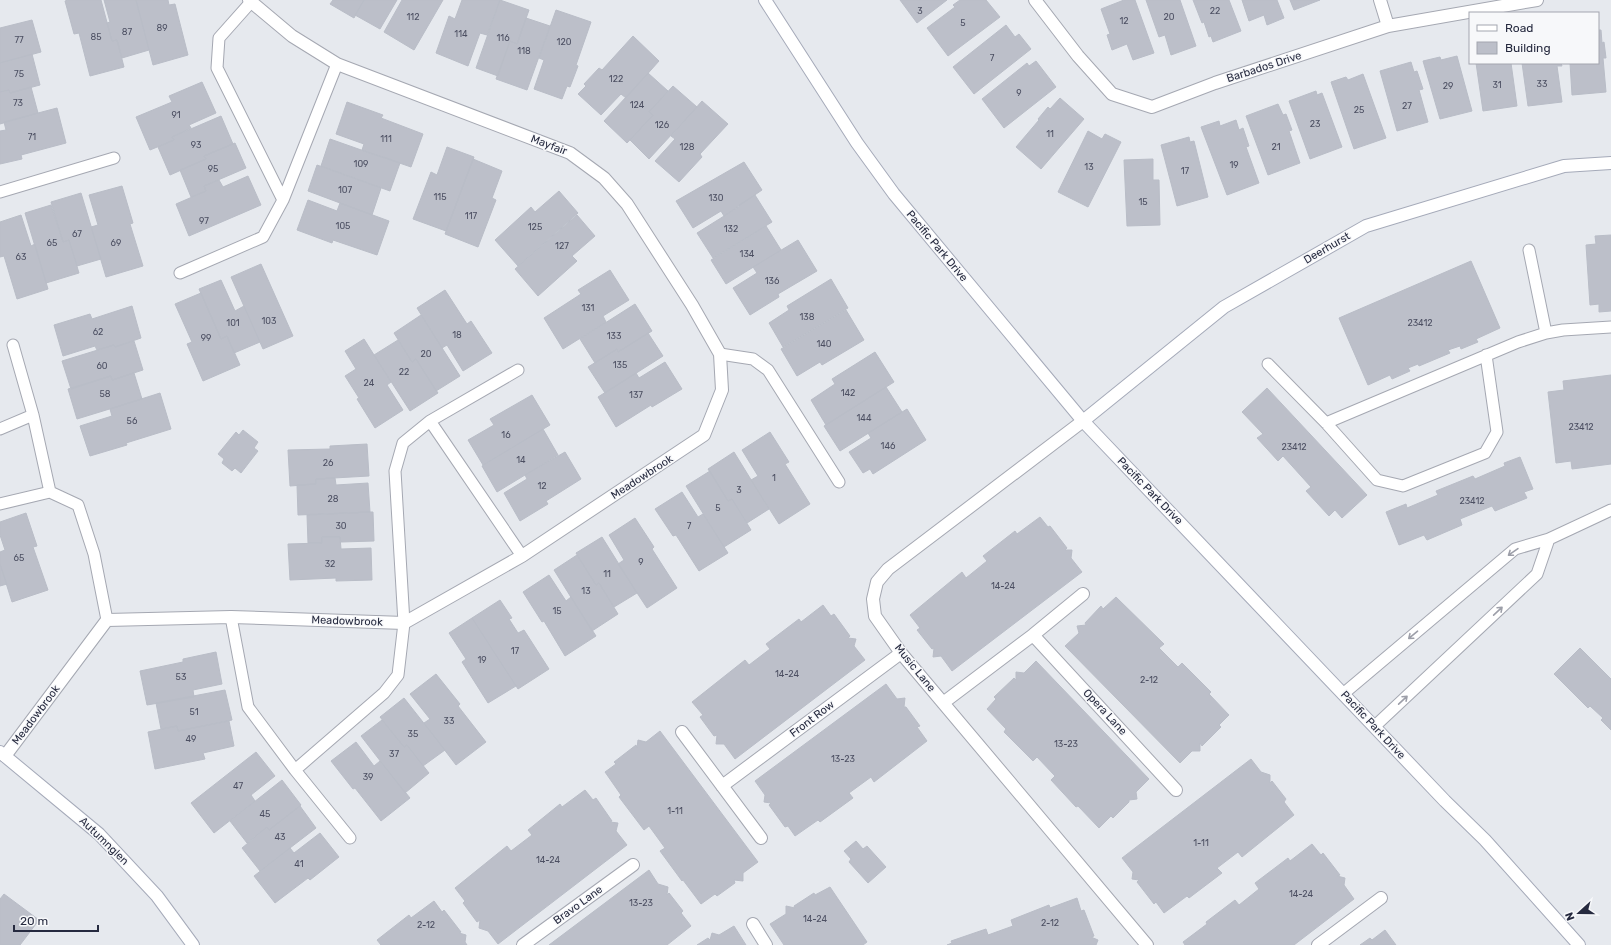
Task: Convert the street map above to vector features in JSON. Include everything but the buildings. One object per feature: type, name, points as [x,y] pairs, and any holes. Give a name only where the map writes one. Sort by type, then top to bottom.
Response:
[{"type":"street","name":"Pacific Park Drive","points":[[765,0],[857,143],[894,194],[1083,421],[1445,801],[1485,840],[1579,945]]},
{"type":"street","name":"Barbados Drive","points":[[1035,0],[1078,56],[1112,94],[1152,107],[1215,83],[1388,26],[1537,0]]},
{"type":"street","points":[[1380,0],[1388,26]]},
{"type":"street","name":"Mayfair","points":[[250,1],[292,36],[337,64],[570,153],[604,178],[627,204],[692,305],[720,354],[722,390],[704,435]]},
{"type":"street","name":"Deerhurst","points":[[1083,421],[1224,307],[1366,226],[1564,166],[1611,163]]},
{"type":"street","name":"Music Lane","points":[[1083,421],[888,569],[877,582],[873,598],[875,616],[901,653],[1148,945]]},
{"type":"street","name":"Meadowbrook","points":[[2,754],[107,620],[231,617],[404,623],[522,556],[704,435]]},
{"type":"street","points":[[944,703],[1033,635],[1083,594]]},
{"type":"street","name":"Opera Lane","points":[[1033,635],[1176,790]]},
{"type":"street","name":"Front Row","points":[[722,786],[901,653]]},
{"type":"street","points":[[682,732],[761,838]]},
{"type":"street","name":"Autumnglen","points":[[2,754],[99,834],[157,896],[193,945]]},
{"type":"street","name":"Bravo Lane","points":[[523,945],[633,865]]},
{"type":"street","points":[[1318,945],[1381,898]]},
{"type":"street","points":[[753,924],[766,945]]},
{"type":"lane","points":[[250,1],[219,38],[217,68],[283,200]]},
{"type":"lane","points":[[180,273],[263,237],[283,200],[337,64]]},
{"type":"lane","points":[[0,192],[114,158]]},
{"type":"lane","points":[[1529,250],[1546,333]]},
{"type":"lane","points":[[1326,423],[1518,342],[1546,333],[1563,330],[1611,327]]},
{"type":"lane","points":[[13,344],[34,415],[50,492]]},
{"type":"lane","points":[[720,354],[753,359],[768,370],[839,482]]},
{"type":"lane","points":[[1268,364],[1326,423],[1377,480],[1403,486],[1485,453],[1497,432],[1486,355]]},
{"type":"lane","points":[[295,770],[384,693],[398,674],[404,623],[395,471],[403,443],[430,421],[518,370]]},
{"type":"lane","points":[[0,429],[34,415]]},
{"type":"lane","points":[[430,421],[522,556]]},
{"type":"lane","points":[[0,504],[50,492],[78,505],[94,554],[107,620]]},
{"type":"lane","points":[[1344,694],[1515,549],[1549,539],[1611,510]]},
{"type":"lane","points":[[1375,726],[1537,574],[1549,539]]},
{"type":"lane","points":[[231,617],[248,707],[295,770],[350,838]]}]
